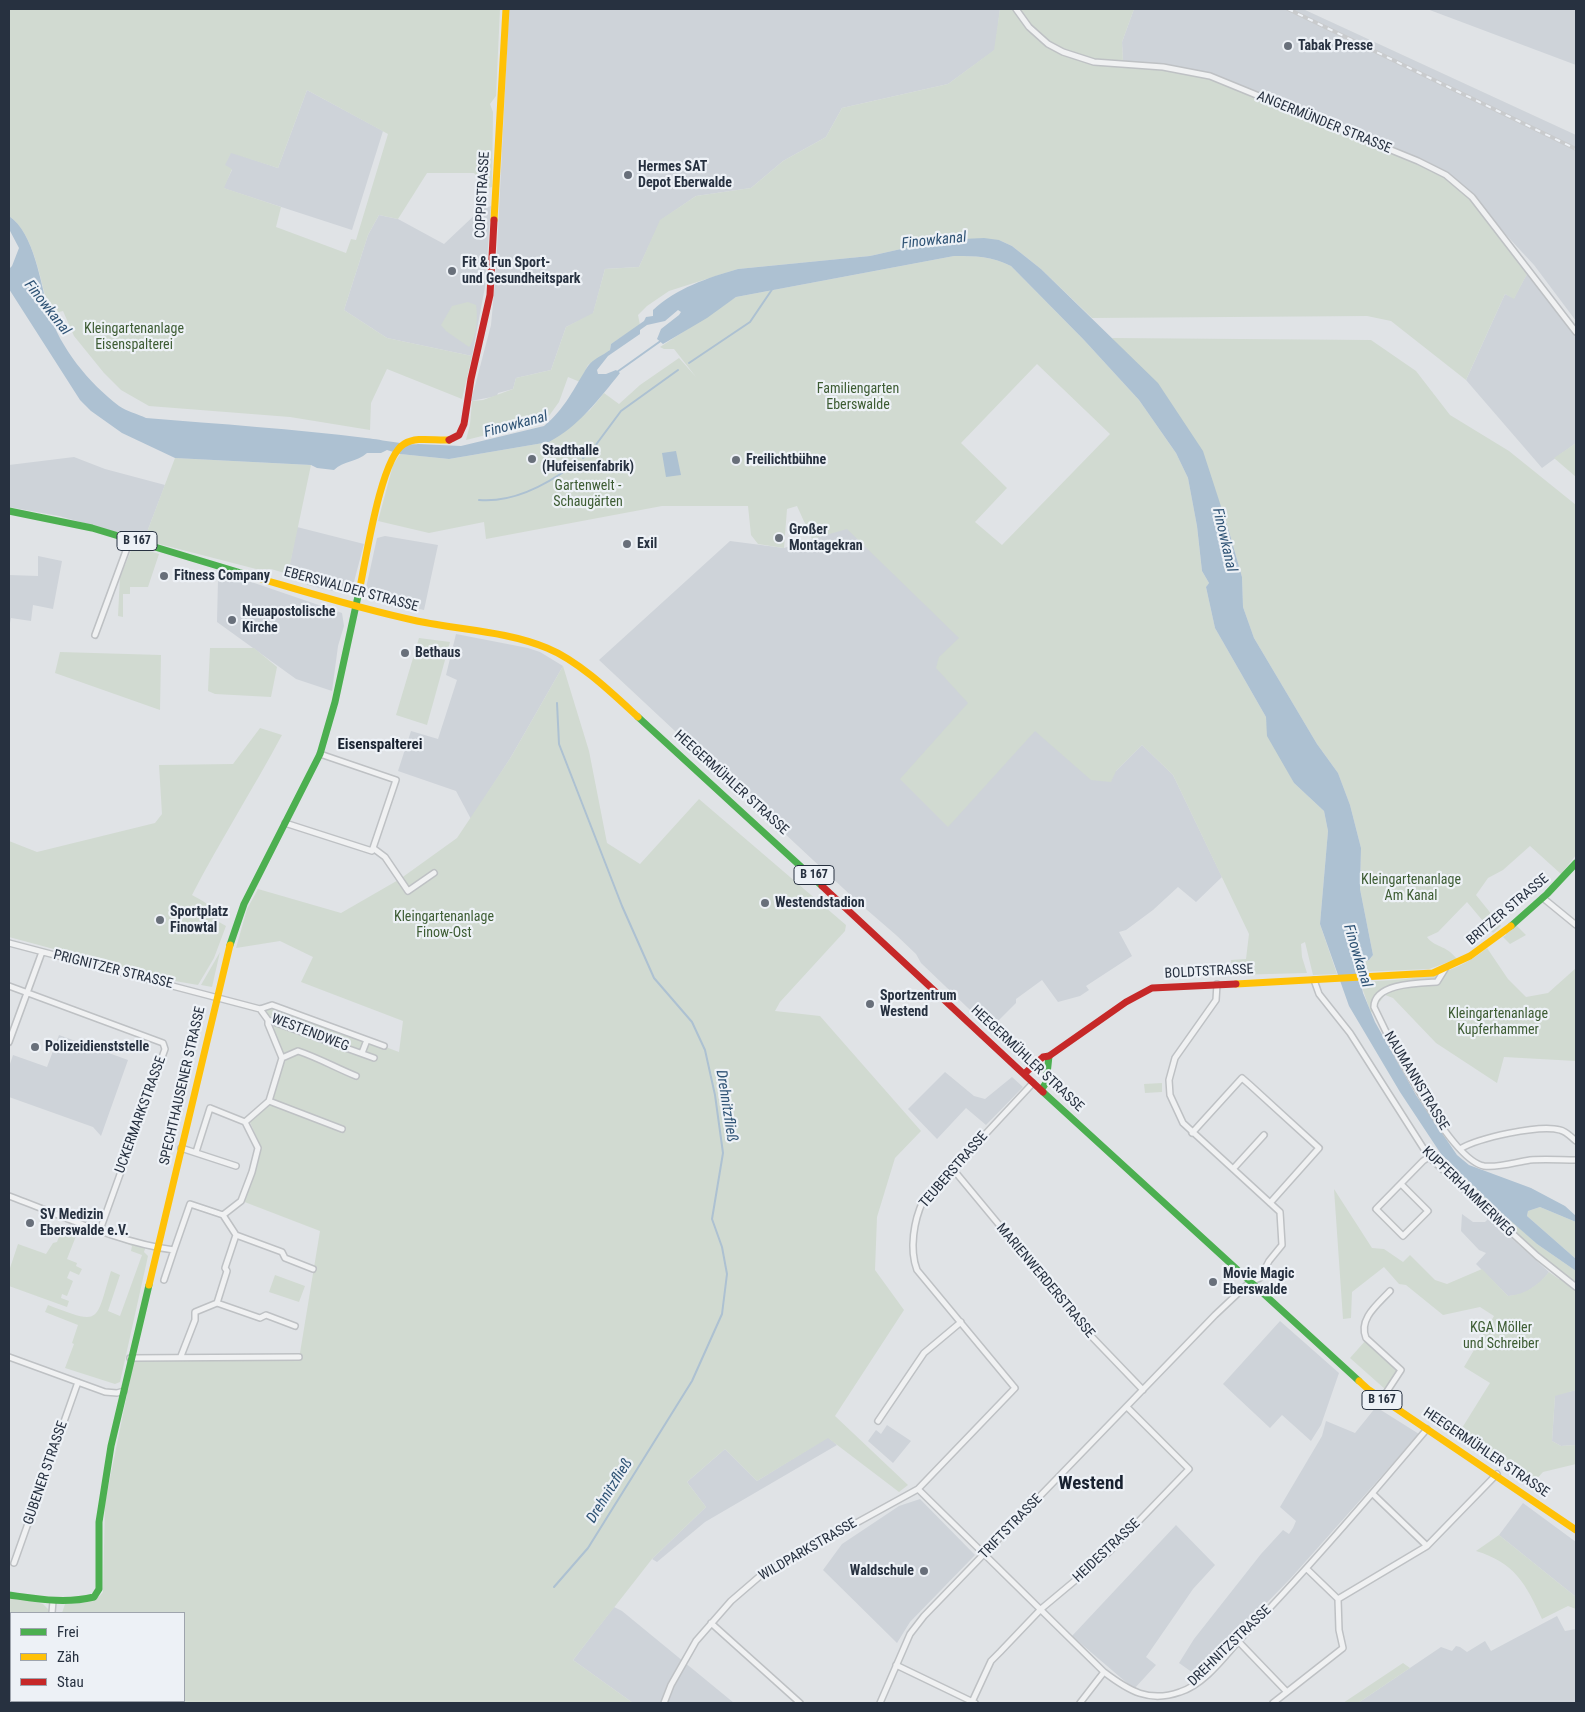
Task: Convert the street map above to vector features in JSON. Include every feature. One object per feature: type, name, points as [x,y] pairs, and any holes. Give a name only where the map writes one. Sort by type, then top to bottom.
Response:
[{"type":"main road","name":"COPPISTRASSE","points":[[393,455],[407,440],[417,438],[445,440],[456,438],[464,426],[468,391],[490,295],[506,9]]},
{"type":"main road","name":"SPECHTHAUSENER STRASSE","points":[[53,1601],[88,1599],[94,1597],[100,1589],[98,1543],[101,1503],[110,1446],[217,996],[240,912],[320,754],[335,702],[382,486],[393,455]]},
{"type":"main road","name":"EBERSWALDER STRASSE","points":[[9,511],[71,522],[356,607],[418,621],[518,638],[548,648],[567,658]]},
{"type":"main road","name":"HEEGERMÜHLER STRASSE","points":[[567,658],[586,670],[723,793],[1041,1090],[1250,1282],[1382,1399],[1497,1474],[1576,1530]]},
{"type":"main road","name":"BRITZER STRASSE","points":[[1331,979],[1432,973],[1446,970],[1470,958],[1543,898],[1565,878],[1576,863]]},
{"type":"main road","name":"BOLDTSTRASSE","points":[[1024,1074],[1042,1058],[1050,1056],[1146,990],[1160,987],[1331,979]]},
{"type":"main road","points":[[1041,1090],[1046,1083],[1050,1056]]},
{"type":"main road","points":[[9,1595],[53,1601]]},
{"type":"street","name":"ANGERMÜNDER STRASSE","points":[[1016,9],[1029,28],[1048,44],[1063,52],[1102,63],[1163,67],[1210,76],[1418,160],[1446,175],[1472,197],[1576,332]]},
{"type":"street","points":[[95,635],[129,549],[130,540]]},
{"type":"street","points":[[320,754],[396,780],[372,850]]},
{"type":"street","points":[[285,823],[372,850],[385,857],[408,891],[434,873]]},
{"type":"street","points":[[1543,898],[1576,925]]},
{"type":"street","name":"PRIGNITZER STRASSE","points":[[9,943],[217,996]]},
{"type":"street","points":[[9,1042],[42,952]]},
{"type":"street","name":"NAUMANNSTRASSE","points":[[1446,970],[1437,982],[1398,985],[1376,998],[1374,1007],[1390,1041],[1428,1106],[1460,1149],[1469,1158],[1485,1166],[1531,1160],[1576,1160]]},
{"type":"street","name":"KUPFERHAMMERWEG","points":[[1314,980],[1319,994],[1350,1033],[1429,1157],[1537,1256],[1576,1287]]},
{"type":"street","name":"TRIFTSTRASSE","points":[[880,1703],[910,1634],[924,1616],[1250,1282],[1260,1278],[1269,1260],[1282,1245],[1282,1215],[1183,1123],[1173,1106],[1170,1080],[1172,1066],[1178,1052],[1216,1000],[1216,984]]},
{"type":"street","name":"UCKERMARKSTRASSE","points":[[9,986],[160,1041],[165,1049],[100,1230]]},
{"type":"street","name":"WESTENDWEG","points":[[217,996],[260,1009],[272,1005],[384,1046]]},
{"type":"street","name":"WESTENDWEG","points":[[260,1009],[268,1020],[374,1058]]},
{"type":"street","points":[[245,1122],[269,1101],[282,1058],[268,1020]]},
{"type":"street","name":"WESTENDWEG","points":[[362,1054],[367,1040]]},
{"type":"street","points":[[282,1058],[298,1051],[331,1063],[335,1068],[356,1076]]},
{"type":"street","points":[[1192,1132],[1242,1078],[1319,1148],[1270,1203]]},
{"type":"street","name":"TEUBERSTRASSE","points":[[1015,1388],[917,1270],[913,1251],[918,1211],[923,1201],[1034,1083]]},
{"type":"street","points":[[269,1101],[342,1128]]},
{"type":"street","points":[[196,1152],[210,1108],[245,1122],[258,1148],[241,1202],[223,1215]]},
{"type":"street","points":[[1460,1149],[1470,1142],[1485,1141],[1513,1132],[1550,1127],[1563,1130],[1576,1141]]},
{"type":"street","points":[[1233,1169],[1264,1135]]},
{"type":"street","points":[[181,1148],[236,1166]]},
{"type":"street","points":[[1401,1184],[1428,1211],[1403,1236],[1376,1209],[1401,1184],[1429,1157]]},
{"type":"street","name":"MARIENWERDERSTRASSE","points":[[952,1168],[1093,1338],[1143,1390]]},
{"type":"street","points":[[9,1196],[100,1230],[158,1248],[174,1250]]},
{"type":"street","points":[[164,1280],[190,1204],[223,1215],[236,1235],[282,1252],[285,1258],[313,1269]]},
{"type":"street","points":[[216,1303],[227,1271],[225,1268],[236,1235]]},
{"type":"street","points":[[1382,1399],[1401,1370],[1366,1338],[1363,1331],[1364,1322],[1390,1291]]},
{"type":"street","points":[[181,1356],[196,1312],[216,1303],[260,1318],[266,1315],[295,1326]]},
{"type":"street","points":[[878,1421],[924,1353],[961,1322]]},
{"type":"street","points":[[130,1358],[181,1356],[298,1358]]},
{"type":"street","points":[[9,1357],[105,1392],[117,1393],[124,1391]]},
{"type":"street","name":"GUBENER STRASSE","points":[[14,1563],[78,1382]]},
{"type":"street","name":"WILDPARKSTRASSE","points":[[664,1703],[671,1685],[696,1641],[731,1601],[760,1576],[918,1489],[1015,1388]]},
{"type":"street","name":"HEIDESTRASSE","points":[[973,1702],[991,1661],[1041,1609],[1108,1553],[1189,1469],[1126,1407]]},
{"type":"street","name":"DREHNITZSTRASSE","points":[[918,1489],[1104,1672],[1134,1693],[1146,1697],[1170,1695],[1191,1687],[1238,1641],[1307,1569],[1427,1429]]},
{"type":"street","points":[[1338,1599],[1427,1546],[1497,1474]]},
{"type":"street","points":[[1373,1494],[1427,1546]]},
{"type":"street","points":[[1273,1703],[1343,1648],[1339,1630],[1338,1599],[1307,1569]]},
{"type":"street","points":[[52,1612],[53,1601]]},
{"type":"street","points":[[711,1623],[800,1703]]},
{"type":"street","points":[[1238,1641],[1287,1692]]},
{"type":"street","points":[[896,1665],[973,1702]]},
{"type":"street","points":[[1080,1703],[1104,1672]]},
{"type":"shaded area","points":[[509,9],[1000,9],[995,50],[948,84],[842,108],[826,137],[783,161],[751,188],[696,196],[661,220],[639,267],[605,269],[593,314],[566,327],[551,370],[516,378],[513,389],[498,393],[497,396],[471,401],[491,325],[496,271]]},
{"type":"shaded area","points":[[1134,9],[1303,9],[1576,135],[1576,321],[1534,265],[1483,210],[1123,63],[1122,42]]},
{"type":"shaded area","points":[[1427,9],[1576,9],[1576,65]]},
{"type":"shaded area","points":[[307,90],[383,131],[352,230],[223,188],[232,170],[224,165],[231,152],[278,168]]},
{"type":"shaded area","points":[[491,206],[485,287],[472,356],[387,338],[344,310],[368,235],[379,215],[398,219],[444,244],[480,210]]},
{"type":"shaded area","points":[[1528,272],[1576,336],[1576,443],[1542,468],[1466,380],[1505,294],[1514,298]]},
{"type":"shaded area","points":[[74,457],[105,469],[165,485],[144,540],[59,516],[9,507],[9,465]]},
{"type":"shaded area","points":[[297,527],[364,544],[351,593],[341,593],[308,585],[288,574]]},
{"type":"shaded area","points":[[847,528],[1098,769],[1116,771],[1142,745],[1173,775],[1222,877],[1196,902],[1178,887],[1153,910],[1126,930],[1119,932],[1132,956],[1086,986],[1089,990],[1080,996],[1058,1002],[1042,980],[1016,999],[1016,1003],[990,1029],[921,963],[916,954],[896,935],[859,903],[599,660],[730,541],[784,548]]},
{"type":"shaded area","points":[[385,536],[438,545],[424,610],[368,597],[366,588],[377,538]]},
{"type":"shaded area","points":[[38,556],[62,561],[53,609],[33,605],[31,621],[11,618],[9,628],[9,575],[38,576]]},
{"type":"shaded area","points":[[228,574],[342,613],[344,626],[338,646],[332,691],[296,679],[217,622],[218,579]]},
{"type":"shaded area","points":[[456,634],[528,648],[540,652],[563,666],[511,757],[471,819],[456,791],[398,771],[411,731],[438,739],[457,680],[446,675]]},
{"type":"shaded area","points":[[59,1035],[128,1060],[101,1136],[93,1127],[9,1097],[9,1067],[13,1055],[47,1067]]},
{"type":"shaded area","points":[[945,1072],[974,1096],[985,1099],[1012,1077],[1023,1087],[986,1125],[966,1108],[937,1139],[908,1109]]},
{"type":"shaded area","points":[[1462,1214],[1473,1222],[1485,1222],[1489,1218],[1549,1272],[1541,1282],[1522,1295],[1508,1296],[1476,1264],[1486,1253],[1479,1250],[1461,1231]]},
{"type":"shaded area","points":[[1280,1321],[1339,1373],[1321,1425],[1311,1441],[1282,1415],[1270,1428],[1223,1384]]},
{"type":"shaded area","points":[[1576,1390],[1576,1445],[1561,1446],[1552,1441],[1555,1395]]},
{"type":"shaded area","points":[[1376,1407],[1419,1434],[1290,1579],[1196,1675],[1179,1663],[1194,1639],[1261,1554],[1283,1530],[1289,1534],[1293,1528],[1296,1521],[1280,1507],[1322,1436],[1326,1421],[1355,1433]]},
{"type":"shaded area","points":[[887,1425],[911,1441],[893,1463],[868,1441],[876,1430],[881,1434]]},
{"type":"shaded area","points":[[828,1437],[837,1445],[705,1522],[657,1562],[652,1559],[706,1507],[687,1482],[725,1449],[757,1481]]},
{"type":"shaded area","points":[[920,1499],[975,1555],[910,1622],[897,1643],[823,1570],[842,1544],[899,1506]]},
{"type":"shaded area","points":[[1523,1503],[1576,1542],[1576,1597],[1499,1535]]},
{"type":"shaded area","points":[[1176,1525],[1215,1565],[1193,1589],[1146,1657],[1156,1665],[1134,1689],[1072,1636]]},
{"type":"shaded area","points":[[614,1607],[622,1611],[734,1703],[633,1703],[573,1660]]},
{"type":"shaded area","points":[[1557,1616],[1565,1631],[1576,1629],[1576,1703],[1358,1703],[1441,1647],[1452,1651],[1456,1646],[1467,1652],[1485,1641],[1491,1651]]},
{"type":"green space","name":"Kleingartenanlage Eisenspalterei","points":[[9,9],[500,9],[496,96],[490,104],[493,112],[492,187],[488,188],[474,173],[427,173],[398,219],[379,215],[368,235],[344,310],[387,338],[472,356],[462,399],[387,369],[371,403],[370,430],[290,417],[149,406],[121,390],[104,373],[74,336],[63,311],[50,314],[31,247],[18,224],[9,216]],"holes":[[[307,90],[388,134],[356,240],[351,239],[346,253],[276,227],[281,207],[224,188],[232,169],[225,165],[231,153],[278,168]]]},
{"type":"green space","points":[[1000,9],[1134,9],[1122,42],[1123,63],[1210,76],[1430,166],[1472,197],[1528,272],[1514,299],[1505,294],[1466,380],[1391,321],[1367,316],[1092,318],[1041,269],[1012,246],[999,240],[941,240],[870,256],[738,269],[669,291],[647,306],[638,315],[640,325],[611,344],[610,350],[588,365],[580,382],[568,377],[559,402],[546,420],[466,440],[470,424],[472,401],[483,400],[513,389],[516,378],[551,370],[566,327],[593,313],[605,269],[639,267],[660,220],[696,196],[751,188],[783,161],[826,137],[842,108],[948,84],[994,50]]},
{"type":"green space","points":[[954,256],[990,258],[1011,266],[1084,340],[1139,400],[1176,453],[1188,478],[1197,526],[1202,571],[1209,583],[1206,587],[1215,628],[1266,717],[1268,731],[1294,783],[1324,811],[1328,831],[1320,924],[1337,974],[1313,975],[1305,942],[1301,944],[1302,957],[1307,973],[1232,975],[1231,960],[1246,959],[1249,934],[1173,775],[1142,745],[1116,771],[1111,782],[1091,780],[1035,731],[948,827],[900,779],[968,703],[936,668],[939,657],[959,638],[847,529],[812,539],[797,506],[787,509],[784,548],[758,544],[751,535],[748,506],[662,506],[486,539],[484,522],[429,533],[378,521],[393,465],[400,454],[449,459],[549,442],[590,410],[604,393],[619,404],[640,385],[679,358],[696,377],[674,349],[660,347],[736,297]],"holes":[[[1037,364],[1110,434],[1002,545],[975,522],[1007,488],[961,443]]]},
{"type":"green space","points":[[468,302],[476,305],[477,315],[475,333],[469,347],[446,331],[441,325],[452,306]]},
{"type":"green space","name":"Kleingartenanlage Am Kanal","points":[[1112,338],[1371,340],[1416,371],[1450,415],[1509,451],[1576,505],[1576,855],[1561,874],[1530,846],[1503,870],[1488,878],[1476,895],[1501,926],[1493,933],[1467,902],[1438,932],[1427,937],[1433,943],[1453,954],[1457,959],[1429,969],[1358,972],[1358,963],[1369,960],[1373,955],[1360,889],[1361,848],[1350,805],[1338,773],[1317,744],[1254,638],[1243,607],[1242,577],[1228,528]]},
{"type":"green space","points":[[1576,443],[1576,477],[1554,458]]},
{"type":"green space","points":[[175,458],[311,465],[288,574],[271,569],[256,569],[144,540]]},
{"type":"green space","points":[[133,546],[159,554],[148,587],[130,587],[130,594],[123,594],[123,617],[118,616],[120,577]]},
{"type":"green space","points":[[419,638],[450,642],[427,725],[396,715]]},
{"type":"green space","points":[[210,648],[254,648],[277,667],[271,697],[215,694],[208,691]]},
{"type":"green space","points":[[60,652],[161,655],[160,710],[55,673]]},
{"type":"green space","name":"Kleingartenanlage Finow-Ost","points":[[563,666],[589,751],[607,843],[640,864],[699,799],[846,925],[845,931],[780,1002],[775,1011],[820,1016],[921,1131],[895,1158],[877,1217],[875,1270],[904,1310],[835,1416],[908,1485],[899,1492],[828,1438],[757,1481],[725,1449],[687,1482],[706,1507],[652,1559],[573,1660],[633,1703],[59,1703],[185,1702],[185,1612],[62,1612],[65,1604],[91,1601],[103,1592],[105,1503],[134,1360],[299,1359],[320,1231],[242,1201],[261,1148],[250,1122],[272,1098],[282,1058],[260,1009],[272,1005],[399,1052],[403,1021],[301,982],[313,957],[280,941],[236,948],[247,909],[258,889],[341,913],[400,879],[457,838],[511,757]]},
{"type":"green space","points":[[260,728],[282,735],[192,895],[209,906],[215,912],[219,922],[226,926],[214,958],[198,985],[169,980],[9,937],[9,841],[37,852],[155,823],[162,814],[159,765],[233,764]]},
{"type":"green space","points":[[1516,925],[1526,935],[1510,944],[1503,937],[1506,935],[1506,932]]},
{"type":"green space","name":"Kleingartenanlage Kupferhammer","points":[[1487,948],[1508,979],[1526,997],[1548,993],[1576,968],[1576,1061],[1504,1057],[1497,1083],[1436,1043],[1393,998],[1385,995],[1371,1013],[1360,982],[1395,980],[1443,972],[1473,959]]},
{"type":"green space","points":[[220,952],[212,987],[201,985]]},
{"type":"green space","points":[[1162,1083],[1162,1092],[1145,1093],[1144,1084]]},
{"type":"green space","name":"KGA Möller und Schreiber","points":[[1450,1164],[1537,1244],[1576,1271],[1576,1390],[1555,1396],[1552,1441],[1561,1446],[1576,1445],[1576,1464],[1543,1472],[1531,1485],[1457,1436],[1490,1383],[1464,1367],[1494,1316],[1480,1307],[1443,1315],[1406,1285],[1399,1284],[1384,1267],[1352,1292],[1351,1318],[1343,1319],[1334,1189],[1372,1248],[1384,1249],[1403,1262],[1410,1255],[1435,1280],[1447,1284],[1482,1269],[1508,1296],[1531,1288],[1549,1272],[1559,1279],[1561,1277],[1451,1178],[1447,1169]]},
{"type":"green space","points":[[1540,1207],[1576,1222],[1576,1259],[1527,1216],[1528,1211]]},
{"type":"green space","points":[[66,1227],[78,1231],[67,1259],[77,1263],[76,1266],[82,1269],[79,1275],[70,1271],[67,1278],[73,1281],[67,1296],[62,1294],[61,1298],[69,1301],[67,1307],[9,1286],[9,1271],[18,1244],[46,1254],[53,1243],[57,1242],[62,1229],[65,1230]]},
{"type":"green space","points":[[113,1235],[146,1246],[144,1252],[148,1256],[120,1382],[115,1384],[65,1368],[74,1344],[72,1343],[78,1325],[45,1312],[48,1305],[78,1316],[87,1317],[93,1315],[98,1310],[102,1301],[111,1271],[120,1275],[108,1311],[120,1316],[142,1255],[131,1251],[132,1246],[112,1238]]},
{"type":"green space","points":[[275,1275],[305,1286],[299,1302],[269,1292]]},
{"type":"green space","points":[[1366,1340],[1399,1371],[1386,1390],[1350,1358]]},
{"type":"green space","points":[[1499,1535],[1576,1597],[1576,1609],[1568,1606],[1542,1619],[1518,1576],[1501,1562],[1476,1551]]},
{"type":"green space","points":[[9,1595],[43,1604],[49,1610],[49,1612],[10,1612],[10,1702],[54,1703],[9,1703]]},
{"type":"green space","points":[[1403,1663],[1410,1668],[1358,1703],[1343,1703]]},
{"type":"water","name":"Finowkanal","points":[[9,216],[18,224],[31,247],[49,312],[60,339],[87,376],[119,406],[146,418],[312,432],[409,444],[461,446],[544,426],[563,405],[588,366],[595,359],[610,350],[611,344],[644,321],[646,317],[653,316],[653,310],[662,302],[704,280],[738,269],[870,256],[941,240],[984,238],[999,240],[1012,246],[1041,269],[1158,383],[1203,451],[1242,577],[1243,607],[1254,638],[1317,744],[1338,773],[1350,805],[1361,848],[1360,889],[1373,955],[1369,960],[1358,963],[1357,967],[1363,993],[1375,1022],[1416,1095],[1457,1155],[1469,1165],[1531,1188],[1565,1206],[1576,1216],[1576,1222],[1540,1207],[1528,1211],[1527,1216],[1576,1259],[1576,1271],[1537,1244],[1496,1208],[1441,1154],[1400,1092],[1349,1006],[1320,924],[1328,831],[1324,811],[1294,783],[1267,736],[1266,717],[1215,628],[1206,587],[1209,583],[1202,571],[1197,526],[1188,478],[1176,453],[1139,400],[1084,340],[1011,266],[983,257],[954,256],[736,297],[707,318],[663,344],[657,339],[661,329],[679,315],[681,312],[678,310],[665,321],[647,325],[640,330],[640,334],[608,356],[597,370],[598,374],[606,374],[616,370],[620,373],[579,420],[560,436],[549,442],[449,459],[400,454],[387,450],[381,453],[367,453],[334,470],[317,468],[311,465],[175,458],[122,433],[91,411],[80,400],[9,289],[9,269],[19,248],[9,229]]},
{"type":"water","points":[[676,451],[681,475],[666,477],[662,453]]},
{"type":"waterway","points":[[689,363],[750,322],[773,288]]},
{"type":"waterway","points":[[617,372],[662,340]]},
{"type":"waterway","name":"Drehnitzfließ","points":[[583,458],[595,446],[621,411],[678,370]]},
{"type":"waterway","name":"Drehnitzfließ","points":[[479,500],[504,499],[517,496],[540,486],[572,466]]},
{"type":"waterway","name":"Drehnitzfließ","points":[[554,1587],[588,1548],[692,1381],[722,1314],[727,1274],[722,1247],[712,1219],[723,1153],[715,1095],[705,1050],[692,1022],[654,978],[622,906],[559,744],[557,703]]},
{"type":"railway","points":[[1288,9],[1576,149]]},
{"type":"traffic: fast","points":[[9,511],[92,528],[251,576]]},
{"type":"traffic: fast","points":[[230,945],[244,904],[320,754],[335,702],[360,587]]},
{"type":"traffic: fast","points":[[638,717],[822,886]]},
{"type":"traffic: fast","points":[[1511,926],[1547,894],[1576,863]]},
{"type":"traffic: fast","points":[[1041,1090],[1046,1083],[1049,1056]]},
{"type":"traffic: fast","points":[[1043,1092],[1359,1381]]},
{"type":"traffic: fast","points":[[9,1595],[51,1600],[73,1600],[94,1597],[99,1589],[99,1522],[111,1446],[149,1285]]},
{"type":"traffic: slow","points":[[494,220],[506,9]]},
{"type":"traffic: slow","points":[[360,587],[376,510],[388,468],[396,453],[404,444],[415,440],[449,440]]},
{"type":"traffic: slow","points":[[251,576],[396,616],[433,624],[499,634],[531,642],[559,654],[583,669],[638,717]]},
{"type":"traffic: slow","points":[[1236,984],[1433,973],[1470,956],[1511,926]]},
{"type":"traffic: slow","points":[[149,1285],[230,945]]},
{"type":"traffic: slow","points":[[1359,1381],[1369,1390],[1576,1530]]},
{"type":"traffic: jam","points":[[449,440],[459,435],[464,424],[471,379],[490,295],[494,220]]},
{"type":"traffic: jam","points":[[822,886],[1043,1092]]},
{"type":"traffic: jam","points":[[1024,1074],[1043,1057],[1049,1056],[1126,1002],[1152,988],[1236,984]]},
{"type":"place","name":"Tabak Presse","points":[[1288,46]]},
{"type":"place","name":"Hermes SAT Depot Eberwalde","points":[[628,175]]},
{"type":"place","name":"Fit & Fun Sport- und Gesundheitspark","points":[[452,271]]},
{"type":"place","name":"Stadthalle (Hufeisenfabrik)","points":[[532,459]]},
{"type":"place","name":"Freilichtbühne","points":[[736,460]]},
{"type":"place","name":"Großer Montagekran","points":[[779,538]]},
{"type":"place","name":"Exil","points":[[627,544]]},
{"type":"place","name":"Fitness Company","points":[[164,576]]},
{"type":"place","name":"Neuapostolische Kirche","points":[[232,620]]},
{"type":"place","name":"Bethaus","points":[[405,653]]},
{"type":"place","name":"Westendstadion","points":[[765,903]]},
{"type":"place","name":"Sportplatz Finowtal","points":[[160,920]]},
{"type":"place","name":"Sportzentrum Westend","points":[[870,1004]]},
{"type":"place","name":"Polizeidienststelle","points":[[35,1047]]},
{"type":"place","name":"SV Medizin Eberswalde e.V.","points":[[30,1223]]},
{"type":"place","name":"Movie Magic Eberswalde","points":[[1213,1282]]},
{"type":"place","name":"Waldschule","points":[[924,1571]]},
{"type":"district","name":"Eisenspalterei","points":[[380,745]]},
{"type":"district","name":"Westend","points":[[1091,1484]]},
{"type":"park label","name":"Familiengarten Eberswalde","points":[[858,398]]},
{"type":"park label","name":"Gartenwelt - Schaugärten","points":[[588,494]]}]
